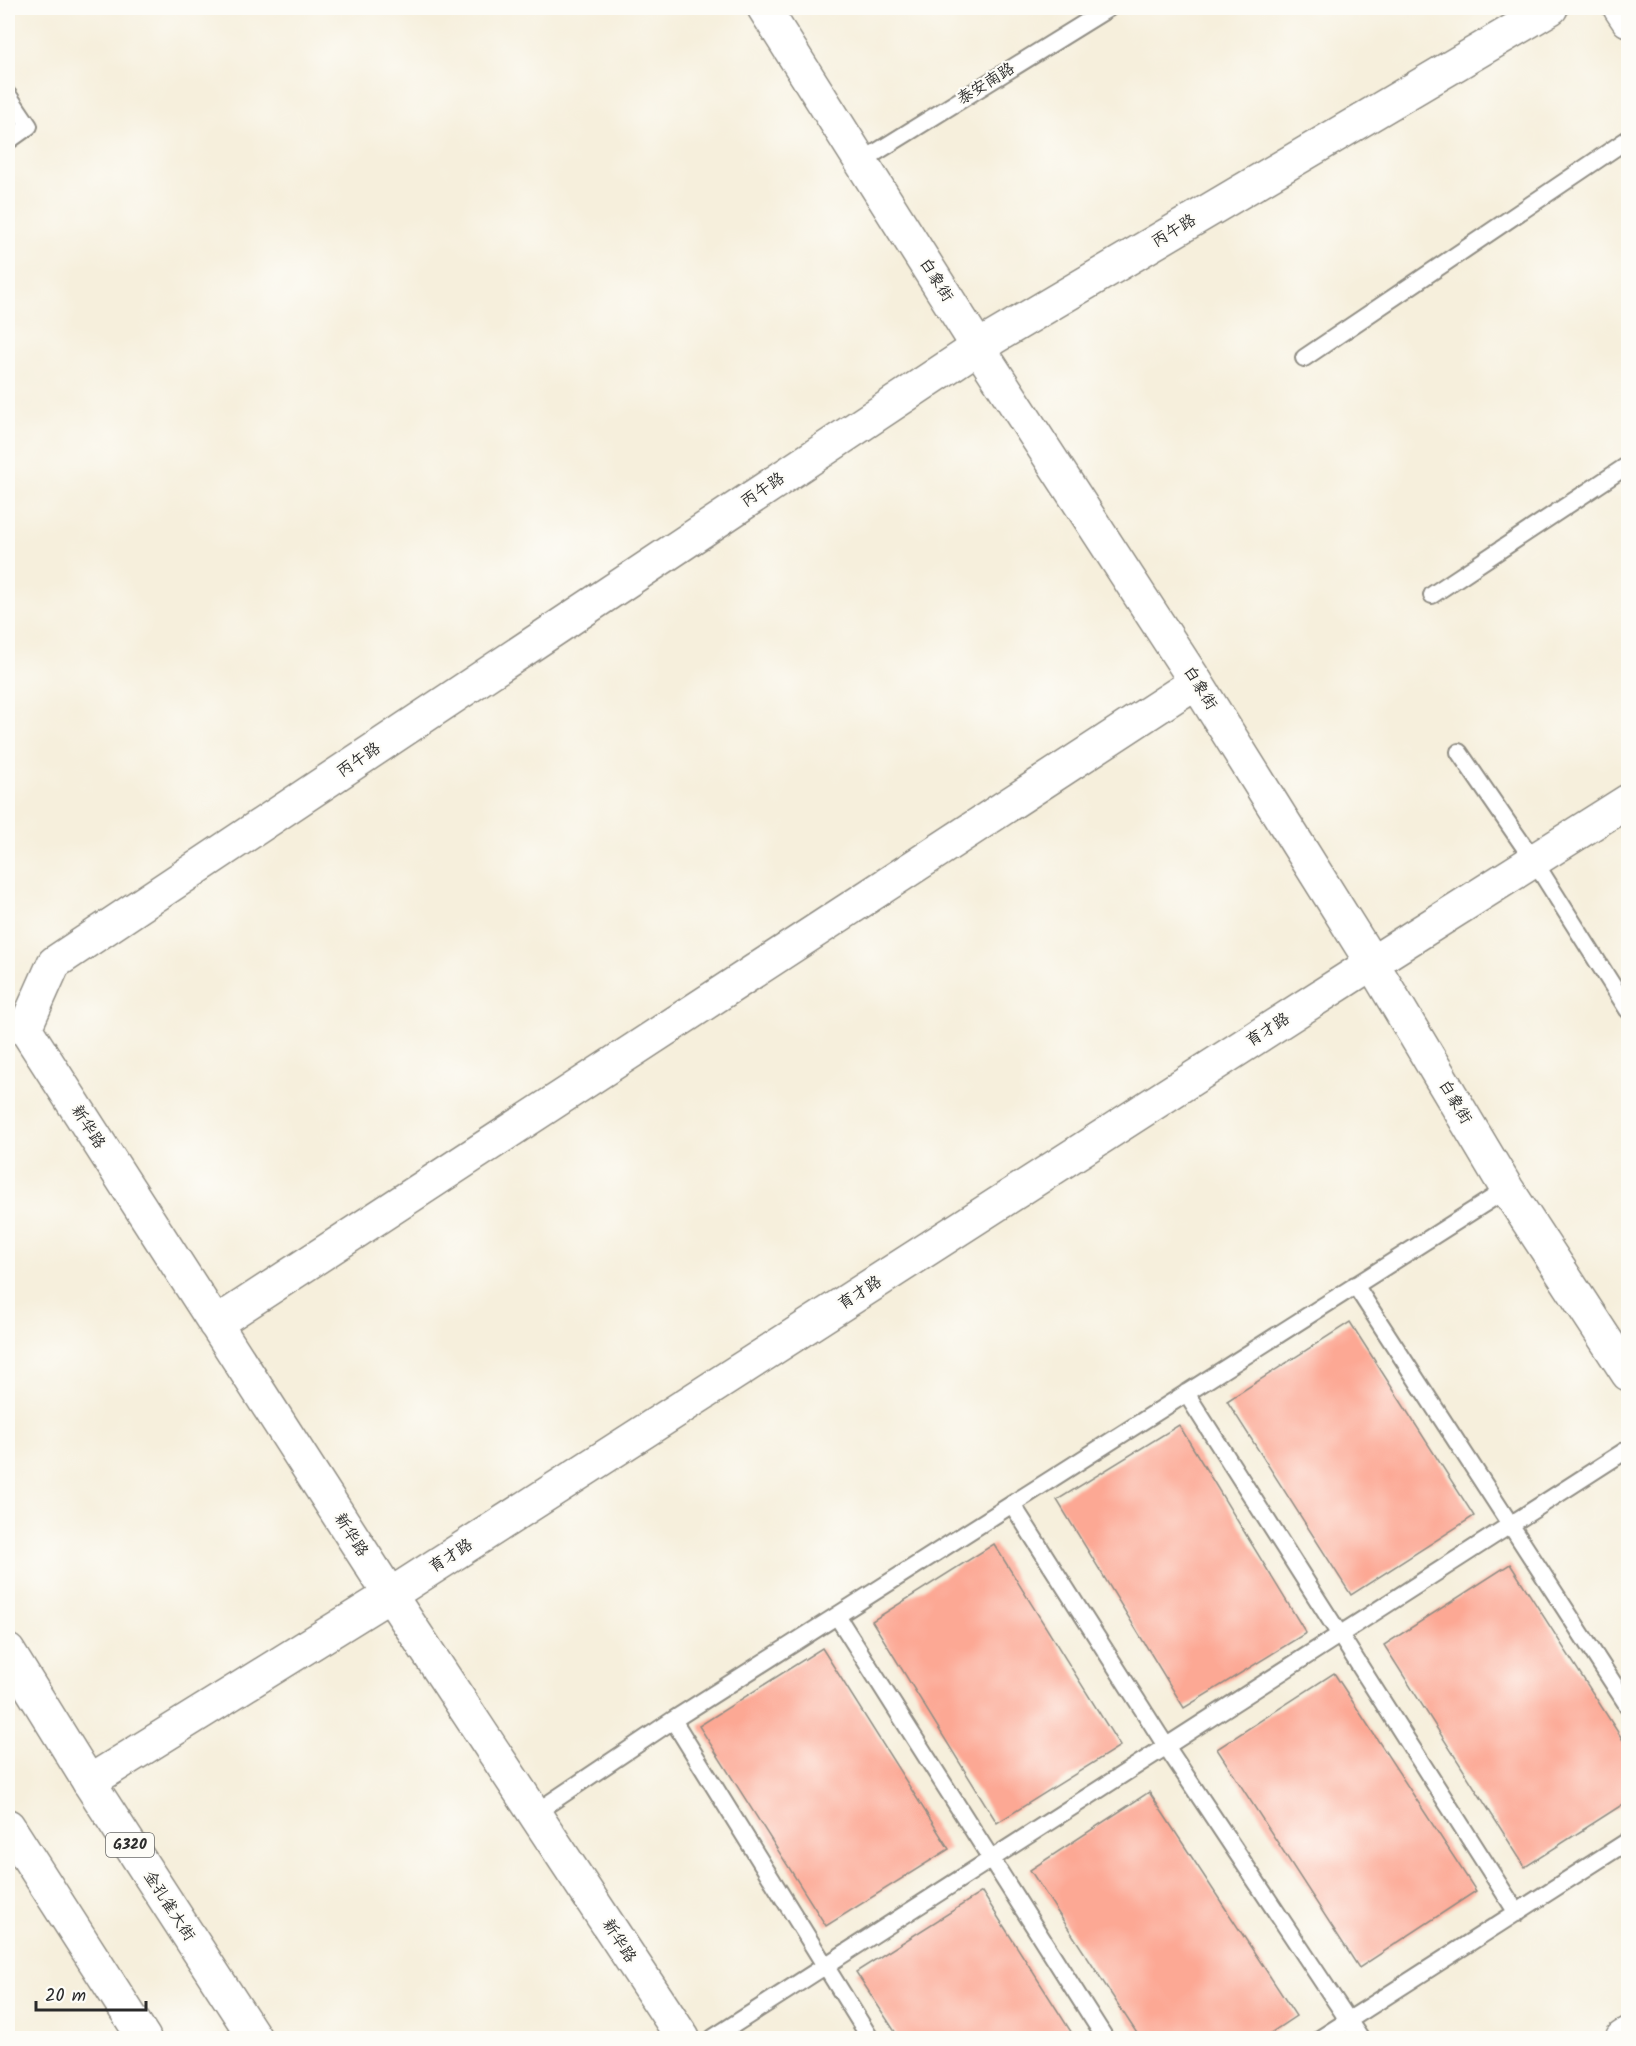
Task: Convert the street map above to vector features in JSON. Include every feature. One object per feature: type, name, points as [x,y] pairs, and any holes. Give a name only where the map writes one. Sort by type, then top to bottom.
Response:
[{"type":"main road","name":"白象街","points":[[764,8],[978,347],[1196,682],[1372,963],[1507,1189],[1629,1374]]},
{"type":"main road","name":"丙午路","points":[[25,1028],[54,963],[978,347],[1551,8]]},
{"type":"main road","points":[[1620,8],[1629,20]]},
{"type":"main road","points":[[215,1324],[1196,682]]},
{"type":"main road","name":"育才路","points":[[89,1782],[390,1595],[1372,963],[1629,801]]},
{"type":"main road","name":"新华路","points":[[25,1028],[390,1595],[683,2038]]},
{"type":"main road","name":"金孔雀大街","points":[[8,1651],[89,1782],[255,2038]]},
{"type":"main road","points":[[8,1826],[144,2038]]},
{"type":"main road","points":[[1622,2038],[1629,2034]]},
{"type":"lane","name":"泰安南路","points":[[862,161],[1109,8]]},
{"type":"lane","points":[[8,95],[29,126],[8,141]]},
{"type":"lane","points":[[1304,358],[1629,139]]},
{"type":"lane","points":[[1432,595],[1629,465]]},
{"type":"lane","points":[[1459,752],[1534,861],[1629,1010]]},
{"type":"lane","points":[[535,1813],[673,1720],[1507,1189]]},
{"type":"lane","points":[[1355,1285],[1629,1706]]},
{"type":"lane","points":[[1186,1393],[1517,1913]]},
{"type":"lane","points":[[713,2038],[1629,1449]]},
{"type":"lane","points":[[1012,1504],[1166,1746],[1360,2038]]},
{"type":"lane","points":[[837,1616],[1105,2038]]},
{"type":"lane","points":[[673,1720],[870,2038]]},
{"type":"lane","points":[[1321,2038],[1629,1841]]},
{"type":"building","points":[[1350,1322],[1474,1516],[1351,1595],[1227,1401]]},
{"type":"building","points":[[1179,1425],[1306,1633],[1184,1708],[1057,1500]]},
{"type":"building","points":[[994,1544],[1120,1746],[997,1823],[872,1621]]},
{"type":"building","points":[[1510,1564],[1628,1748],[1628,1801],[1525,1867],[1384,1645]]},
{"type":"building","points":[[822,1648],[949,1849],[826,1926],[699,1726]]},
{"type":"building","points":[[1334,1673],[1476,1891],[1359,1968],[1217,1749]]},
{"type":"building","points":[[1149,1792],[1296,2016],[1263,2038],[1140,2038],[1030,1870]]},
{"type":"building","points":[[982,1892],[1075,2038],[899,2038],[856,1972]]}]
